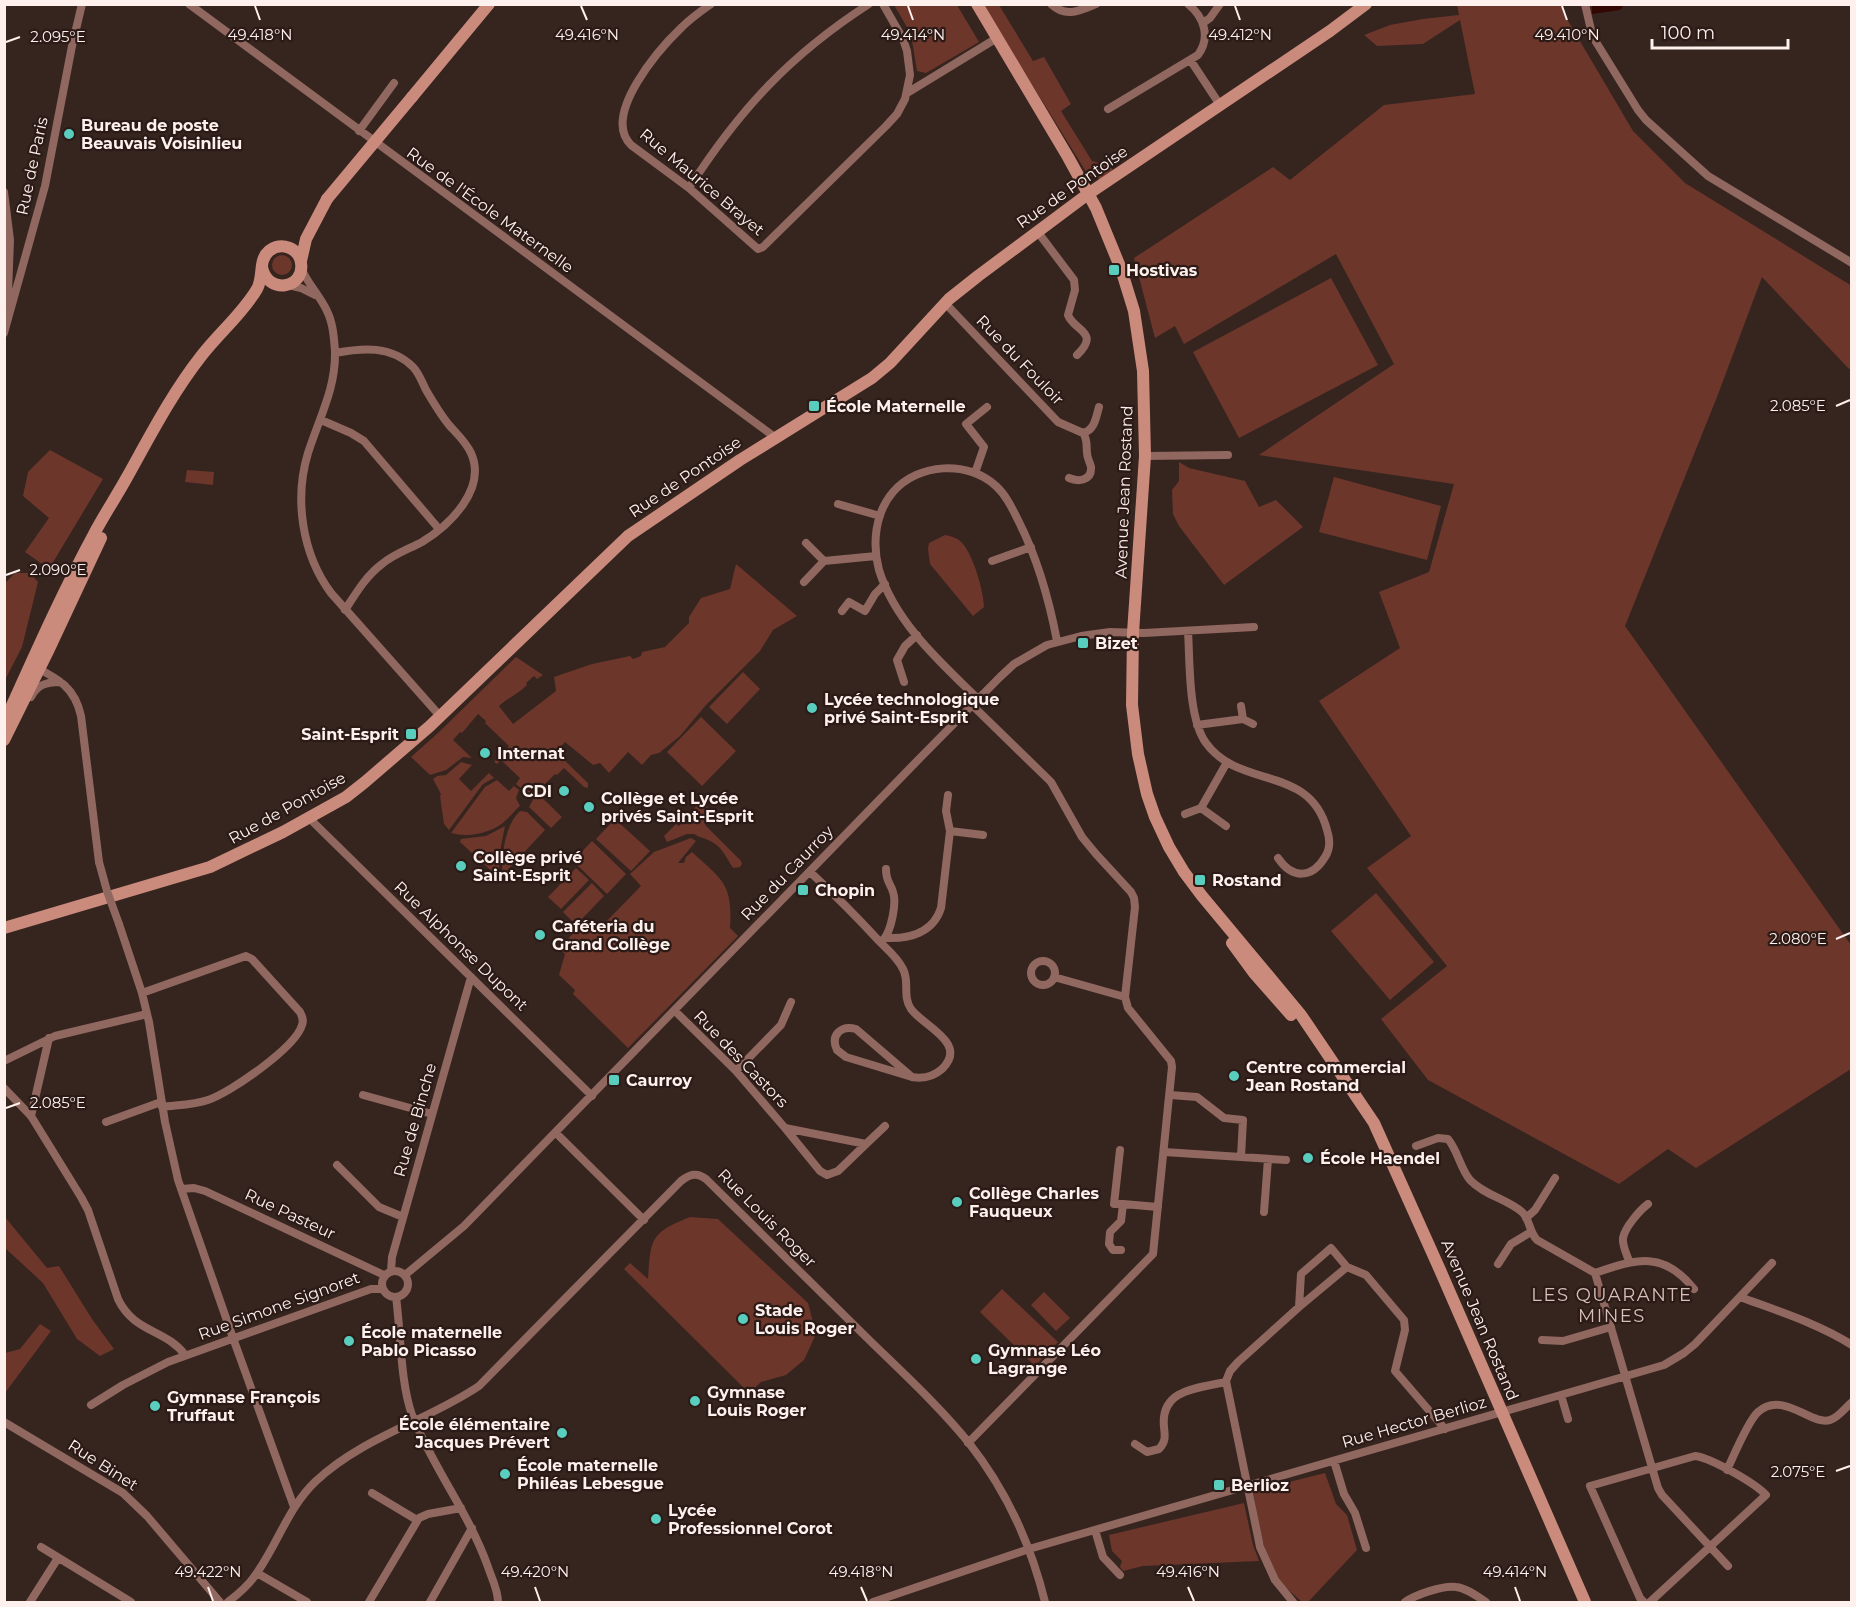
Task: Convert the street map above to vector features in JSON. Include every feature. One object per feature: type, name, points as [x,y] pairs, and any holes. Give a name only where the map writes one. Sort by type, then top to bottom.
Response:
[{"type":"street","name":"Rue de Paris","points":[[4,333],[45,186],[82,4]]},
{"type":"street","name":"Rue de l'École Maternelle","points":[[189,4],[776,438]]},
{"type":"street","points":[[285,247],[299,237],[314,214],[489,4]]},
{"type":"street","name":"Rue Maurice Brayet","points":[[711,4],[683,26],[657,54],[637,83],[622,120],[624,134],[629,143],[689,188],[755,248],[762,248],[897,114],[907,93],[910,70],[906,45],[884,4]]},
{"type":"street","points":[[689,188],[727,133],[766,87],[815,43],[869,4]]},
{"type":"street","name":"Avenue Jean Rostand","points":[[977,4],[1088,194],[1109,238],[1134,311],[1143,371],[1145,456],[1133,633],[1133,718],[1138,754],[1155,817],[1180,866],[1202,896],[1301,1015],[1361,1102],[1379,1133],[1585,1602]]},
{"type":"street","points":[[1051,4],[1059,11],[1067,13],[1077,12],[1096,4]]},
{"type":"street","points":[[1108,109],[1198,55],[1203,47],[1205,32],[1196,11],[1188,4]]},
{"type":"street","points":[[1203,23],[1210,18],[1220,4]]},
{"type":"street","name":"Rue de Pontoise","points":[[4,928],[201,870],[244,852],[309,818],[359,787],[440,716],[621,542],[678,500],[881,372],[959,290],[1088,194],[1330,32],[1366,4]]},
{"type":"street","points":[[1586,6],[1596,42],[1646,120],[1702,172],[1851,263]]},
{"type":"street","points":[[907,93],[997,38]]},
{"type":"street","points":[[1191,61],[1220,105]]},
{"type":"street","points":[[359,131],[394,83]]},
{"type":"street","points":[[4,192],[10,240],[8,293],[10,310]]},
{"type":"street","points":[[231,322],[266,291],[297,278],[302,251],[308,235],[327,199]]},
{"type":"street","points":[[1037,231],[1074,280],[1075,290],[1068,315],[1073,323],[1083,330],[1086,338],[1084,347],[1077,355]]},
{"type":"street","points":[[4,740],[35,667],[124,482],[183,381],[259,286],[264,259],[270,250],[277,247],[285,247],[294,251],[308,283],[329,316],[333,331],[335,353],[332,388],[309,452],[301,496],[305,538],[314,566],[345,610],[440,716]]},
{"type":"street","points":[[262,267],[266,278],[281,285],[301,288],[318,297]]},
{"type":"street","name":"Rue du Fouloir","points":[[945,303],[1058,422],[1083,434]]},
{"type":"street","points":[[335,353],[372,349],[390,353],[409,363],[441,414],[468,446],[475,465],[473,484],[461,507],[422,542],[397,554],[378,567],[345,610]]},
{"type":"street","points":[[1069,478],[1076,481],[1088,476],[1090,471],[1087,440],[1083,434],[1089,432],[1093,427],[1099,406]]},
{"type":"street","points":[[975,473],[984,447],[966,424],[987,407]]},
{"type":"street","points":[[321,420],[356,435],[364,441],[439,529]]},
{"type":"street","points":[[1145,456],[1228,455]]},
{"type":"street","points":[[969,1443],[1153,1254],[1172,1072],[1171,1061],[1128,1008],[1125,997],[1135,907],[1133,895],[1082,837],[1047,776],[975,702],[931,652],[901,613],[885,584],[876,556],[876,536],[880,516],[893,493],[915,476],[948,468],[975,473],[989,480],[1003,494],[1031,547],[1046,588],[1057,641]]},
{"type":"street","points":[[838,504],[880,516]]},
{"type":"street","points":[[806,543],[824,561]]},
{"type":"street","points":[[992,561],[1031,547]]},
{"type":"street","points":[[804,582],[824,561],[876,556]]},
{"type":"street","points":[[842,611],[849,602],[865,610],[875,594],[885,584]]},
{"type":"street","name":"Rue du Caurroy","points":[[405,1275],[461,1229],[1004,672],[1035,651],[1057,641],[1095,633],[1254,627]]},
{"type":"street","points":[[1188,631],[1194,710],[1197,725],[1208,746],[1226,764],[1296,789],[1310,799],[1326,826],[1328,852],[1322,862],[1309,872],[1297,874],[1288,870],[1278,858]]},
{"type":"street","points":[[904,682],[897,660],[905,646],[917,635]]},
{"type":"street","points":[[35,667],[61,682],[72,693],[80,709],[99,862],[142,993],[173,1161],[294,1507]]},
{"type":"street","points":[[4,723],[35,667]]},
{"type":"street","points":[[4,740],[17,724],[36,689],[42,684],[61,682]]},
{"type":"street","points":[[1241,706],[1243,719]]},
{"type":"street","points":[[1197,725],[1243,719],[1253,724]]},
{"type":"street","points":[[1185,814],[1201,808],[1226,764]]},
{"type":"street","points":[[883,940],[914,935],[928,927],[938,917],[950,831],[946,812],[948,795]]},
{"type":"street","points":[[1201,808],[1226,826]]},
{"type":"street","name":"Rue Alphonse Dupont","points":[[309,818],[592,1096]]},
{"type":"street","points":[[950,831],[983,835]]},
{"type":"street","points":[[883,940],[891,924],[894,897],[887,881],[886,869]]},
{"type":"street","points":[[810,872],[883,940],[906,977],[905,997],[911,1009],[944,1037],[950,1053],[946,1065],[935,1074],[922,1078],[912,1077],[842,1055],[835,1047],[836,1034],[845,1028],[856,1029],[912,1077]]},
{"type":"street","points":[[106,1122],[161,1104],[205,1102],[239,1085],[292,1041],[300,1030],[303,1019],[300,1012],[252,959],[246,956],[142,993]]},
{"type":"street","name":"Rue de Binche","points":[[387,1273],[471,977]]},
{"type":"street","points":[[1054,977],[1125,997]]},
{"type":"street","points":[[736,1071],[781,1025],[791,1002]]},
{"type":"street","name":"Rue des Castors","points":[[675,1011],[736,1071],[820,1171],[827,1174],[838,1171],[885,1126]]},
{"type":"street","points":[[4,1060],[49,1038],[147,1014]]},
{"type":"street","points":[[31,1116],[49,1038]]},
{"type":"street","name":"Rue Simone Signoret","points":[[4,1088],[31,1116],[88,1210],[118,1299],[124,1310],[138,1324],[177,1345],[185,1355]]},
{"type":"street","points":[[363,1095],[432,1114]]},
{"type":"street","points":[[1170,1095],[1197,1097],[1224,1118],[1243,1120],[1241,1157]]},
{"type":"street","name":"Rue des Castors","points":[[785,1128],[866,1144]]},
{"type":"street","points":[[556,1133],[644,1220]]},
{"type":"street","points":[[1416,1146],[1438,1138],[1448,1139],[1469,1179],[1478,1187],[1520,1210],[1537,1240],[1595,1273],[1658,1488],[1662,1496],[1728,1566]]},
{"type":"street","points":[[1120,1150],[1114,1204],[1158,1207]]},
{"type":"street","points":[[1164,1152],[1286,1160]]},
{"type":"street","points":[[1264,1212],[1268,1159]]},
{"type":"street","points":[[337,1165],[379,1207],[403,1217]]},
{"type":"street","name":"Rue Louis Roger","points":[[228,1602],[257,1573],[294,1507],[309,1488],[340,1461],[415,1420],[451,1404],[479,1386],[685,1178],[693,1174],[701,1175],[942,1412],[969,1443],[1002,1494],[1018,1525],[1029,1549],[1045,1602]]},
{"type":"street","points":[[1526,1218],[1535,1210],[1555,1178]]},
{"type":"street","name":"Rue Pasteur","points":[[181,1189],[194,1188],[205,1191],[387,1273]]},
{"type":"street","points":[[1629,1262],[1623,1241],[1624,1236],[1638,1212],[1648,1203]]},
{"type":"street","points":[[1121,1250],[1113,1250],[1109,1244],[1110,1232],[1121,1221],[1122,1204]]},
{"type":"street","points":[[1498,1264],[1511,1244],[1531,1232]]},
{"type":"street","points":[[1299,1307],[1301,1274],[1331,1248],[1347,1267],[1366,1275],[1403,1317],[1405,1330],[1395,1371],[1445,1429]]},
{"type":"street","points":[[1595,1273],[1629,1262],[1652,1261],[1667,1265],[1678,1272],[1694,1289]]},
{"type":"street","name":"Rue Hector Berlioz","points":[[873,1602],[1029,1549],[1664,1365],[1684,1353],[1772,1263]]},
{"type":"street","points":[[1293,1602],[1275,1580],[1257,1538],[1226,1382],[1232,1368],[1347,1267]]},
{"type":"street","points":[[400,1271],[405,1275],[407,1288],[396,1297],[389,1296],[383,1289],[382,1282],[387,1273],[400,1271]]},
{"type":"street","name":"Rue Simone Signoret","points":[[91,1405],[153,1368],[185,1355],[371,1289],[383,1289]]},
{"type":"street","points":[[396,1297],[405,1387],[415,1420],[472,1528],[487,1563],[498,1602]]},
{"type":"street","points":[[1740,1297],[1804,1321],[1851,1345]]},
{"type":"street","points":[[1542,1340],[1563,1341],[1611,1327]]},
{"type":"street","points":[[1135,1444],[1147,1452],[1159,1449],[1165,1442],[1164,1415],[1169,1402],[1186,1391],[1226,1382]]},
{"type":"street","points":[[1561,1395],[1568,1419]]},
{"type":"street","points":[[1726,1470],[1754,1417],[1763,1408],[1772,1405],[1783,1406],[1826,1421],[1835,1418],[1851,1402]]},
{"type":"street","name":"Rue Binet","points":[[4,1422],[128,1497],[220,1602]]},
{"type":"street","points":[[1644,1602],[1640,1598],[1590,1486],[1698,1456],[1759,1488],[1766,1495],[1650,1602]]},
{"type":"street","points":[[1335,1461],[1344,1494],[1354,1513],[1366,1548]]},
{"type":"street","points":[[372,1493],[417,1520]]},
{"type":"street","points":[[369,1602],[417,1520],[424,1515],[461,1508]]},
{"type":"street","points":[[430,1602],[472,1528]]},
{"type":"street","points":[[1095,1530],[1103,1557],[1120,1575]]},
{"type":"street","points":[[41,1547],[131,1602]]},
{"type":"street","points":[[30,1602],[58,1558]]},
{"type":"street","points":[[257,1573],[307,1602]]},
{"type":"street","points":[[1404,1602],[1426,1593],[1454,1587],[1471,1592],[1486,1602]]},
{"type":"shaded area","points":[[1592,4],[1624,5],[1620,10],[1592,14]]},
{"type":"shaded area","points":[[894,5],[957,5],[979,42],[926,73],[917,71],[911,34]]},
{"type":"shaded area","points":[[983,5],[999,5],[1033,61],[1044,57],[1071,104],[1061,111],[1092,161],[1111,166],[1113,171],[1100,180],[1088,175]]},
{"type":"shaded area","points":[[1457,5],[1562,5],[1564,14],[1633,131],[1685,183],[1852,286],[1852,367],[1849,369],[1762,277],[1717,397],[1625,626],[1851,945],[1851,1069],[1696,1168],[1668,1149],[1619,1184],[1428,1080],[1381,1019],[1447,966],[1367,868],[1411,836],[1319,701],[1400,648],[1379,592],[1429,572],[1454,484],[1259,455],[1394,364],[1336,254],[1184,344],[1175,326],[1155,338],[1134,258],[1273,167],[1290,180],[1384,105],[1475,94],[1460,20],[1423,44],[1377,46],[1364,35],[1390,25],[1459,15]]},
{"type":"shaded area","points":[[278,255],[286,255],[292,261],[292,269],[286,275],[278,275],[272,269],[272,261]]},
{"type":"shaded area","points":[[1331,278],[1378,365],[1239,438],[1193,352]]},
{"type":"shaded area","points":[[50,450],[103,479],[49,569],[25,552],[49,518],[23,496],[28,472]]},
{"type":"shaded area","points":[[1179,462],[1189,468],[1245,481],[1259,507],[1276,500],[1303,527],[1224,585],[1179,526],[1173,514],[1172,490],[1179,481]]},
{"type":"shaded area","points":[[187,470],[214,472],[213,485],[185,482]]},
{"type":"shaded area","points":[[1334,477],[1441,506],[1427,560],[1319,532]]},
{"type":"shaded area","points":[[945,535],[962,543],[977,574],[984,607],[973,616],[930,564],[929,543]]},
{"type":"shaded area","points":[[736,564],[797,616],[773,630],[760,651],[706,705],[680,736],[659,753],[651,755],[642,765],[628,752],[609,773],[600,763],[593,765],[565,742],[556,752],[588,783],[588,788],[564,768],[538,791],[529,787],[522,789],[516,784],[520,778],[501,760],[497,764],[494,762],[509,746],[478,714],[453,740],[472,758],[463,757],[446,770],[430,775],[411,757],[516,657],[543,675],[537,679],[534,676],[524,688],[499,706],[513,724],[556,691],[554,677],[592,664],[630,656],[633,659],[641,656],[642,652],[665,647],[689,623],[689,617],[701,598],[730,589]]},
{"type":"shaded area","points":[[15,573],[30,573],[38,582],[22,647],[5,680],[5,583]]},
{"type":"shaded area","points":[[743,672],[760,689],[727,724],[709,707]]},
{"type":"shaded area","points":[[701,717],[736,751],[702,786],[667,752]]},
{"type":"shaded area","points":[[461,762],[472,765],[459,779],[471,791],[489,773],[494,778],[483,784],[449,830],[444,824],[441,794],[433,779],[446,775]]},
{"type":"shaded area","points":[[497,780],[509,791],[514,786],[519,790],[516,798],[520,806],[501,824],[488,831],[465,835],[451,833],[485,787]]},
{"type":"shaded area","points":[[525,790],[530,791],[540,797],[562,817],[551,828],[529,807],[535,796],[531,792],[523,796]]},
{"type":"shaded area","points":[[705,802],[713,817],[705,825],[741,861],[740,867],[733,868],[716,844],[694,834],[687,834],[667,842],[664,836],[676,824],[679,826],[699,803]]},
{"type":"shaded area","points":[[520,811],[527,812],[545,830],[502,876],[503,850],[507,833]]},
{"type":"shaded area","points":[[615,819],[650,851],[631,871],[596,839]]},
{"type":"shaded area","points":[[505,826],[498,877],[460,842],[461,839],[486,836]]},
{"type":"shaded area","points":[[691,838],[696,841],[678,863],[684,863],[686,857],[692,852],[718,876],[730,901],[730,928],[738,936],[628,1048],[573,994],[575,990],[559,975],[565,954],[560,949],[583,921],[595,933],[641,886],[630,874],[654,852]]},
{"type":"shaded area","points":[[592,841],[626,874],[607,894],[573,861]]},
{"type":"shaded area","points":[[576,868],[589,880],[561,909],[548,897]]},
{"type":"shaded area","points":[[592,883],[604,896],[576,925],[563,912]]},
{"type":"shaded area","points":[[1376,893],[1434,962],[1390,1000],[1331,931]]},
{"type":"shaded area","points":[[5,1217],[47,1268],[59,1266],[114,1349],[100,1356],[77,1339],[43,1283],[5,1248]]},
{"type":"shaded area","name":"Stade Louis Roger","points":[[690,1217],[718,1219],[808,1303],[816,1334],[804,1360],[786,1375],[761,1382],[749,1393],[624,1269],[630,1263],[648,1279],[650,1254],[655,1239],[667,1228]]},
{"type":"shaded area","points":[[1002,1289],[1058,1342],[1035,1366],[980,1312]]},
{"type":"shaded area","points":[[1044,1292],[1070,1318],[1056,1331],[1031,1305]]},
{"type":"shaded area","points":[[40,1324],[51,1331],[5,1393],[5,1353],[20,1349]]},
{"type":"shaded area","points":[[1325,1473],[1336,1504],[1347,1515],[1357,1550],[1308,1602],[1302,1602],[1281,1582],[1269,1561],[1253,1491]]},
{"type":"shaded area","points":[[1244,1503],[1253,1545],[1259,1561],[1143,1566],[1123,1571],[1120,1567],[1122,1561],[1112,1551],[1109,1535]]},
{"type":"place","name":"Bureau de poste Beauvais Voisinlieu","points":[[69,134]]},
{"type":"place","name":"Hostivas","points":[[1114,270]]},
{"type":"place","name":"École Maternelle","points":[[814,406]]},
{"type":"place","name":"Bizet","points":[[1083,643]]},
{"type":"place","name":"Lycée technologique privé Saint-Esprit","points":[[812,708]]},
{"type":"place","name":"Saint-Esprit","points":[[411,734]]},
{"type":"place","name":"Internat","points":[[485,753]]},
{"type":"place","name":"CDI","points":[[564,791]]},
{"type":"place","name":"Collège et Lycée privés Saint-Esprit","points":[[589,807]]},
{"type":"place","name":"Collège privé Saint-Esprit","points":[[461,866]]},
{"type":"place","name":"Rostand","points":[[1200,880]]},
{"type":"place","name":"Chopin","points":[[803,890]]},
{"type":"place","name":"Caféteria du Grand Collège","points":[[540,935]]},
{"type":"place","name":"Centre commercial Jean Rostand","points":[[1234,1076]]},
{"type":"place","name":"Caurroy","points":[[614,1080]]},
{"type":"place","name":"École Haendel","points":[[1308,1158]]},
{"type":"place","name":"Collège Charles Fauqueux","points":[[957,1202]]},
{"type":"place","name":"Stade Louis Roger","points":[[743,1319]]},
{"type":"place","name":"École maternelle Pablo Picasso","points":[[349,1341]]},
{"type":"place","name":"Gymnase Léo Lagrange","points":[[976,1359]]},
{"type":"place","name":"Gymnase Louis Roger","points":[[695,1401]]},
{"type":"place","name":"Gymnase François Truffaut","points":[[155,1406]]},
{"type":"place","name":"École élémentaire Jacques Prévert","points":[[562,1433]]},
{"type":"place","name":"École maternelle Philéas Lebesgue","points":[[505,1474]]},
{"type":"place","name":"Berlioz","points":[[1219,1485]]},
{"type":"place","name":"Lycée Professionnel Corot","points":[[656,1519]]},
{"type":"district","name":"LES QUARANTE MINES","points":[[1612,1305]]}]
